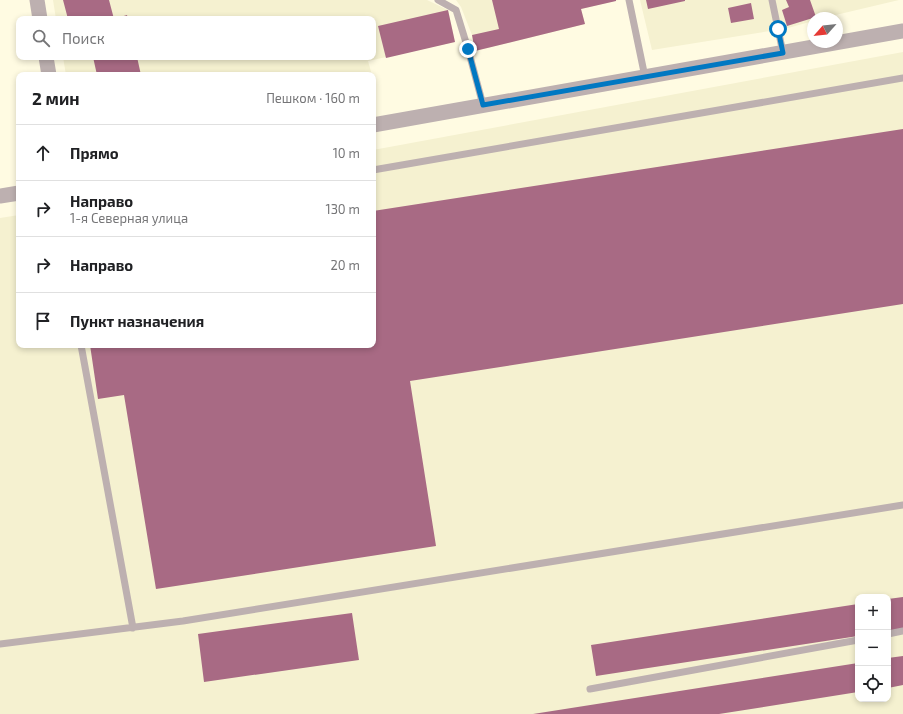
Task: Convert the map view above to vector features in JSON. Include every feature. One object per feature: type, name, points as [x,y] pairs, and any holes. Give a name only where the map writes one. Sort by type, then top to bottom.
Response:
[{"type":"street","points":[[37,0],[40,16]]},
{"type":"street","points":[[376,124],[903,31]]},
{"type":"street","points":[[46,60],[48,72]]},
{"type":"street","points":[[0,196],[16,193]]},
{"type":"lane","points":[[438,0],[456,10],[483,105]]},
{"type":"lane","points":[[629,0],[645,77]]},
{"type":"lane","points":[[772,0],[783,53]]},
{"type":"lane","points":[[376,169],[903,78]]},
{"type":"lane","points":[[82,348],[133,628]]},
{"type":"lane","points":[[0,644],[183,622],[903,505]]},
{"type":"lane","points":[[891,633],[903,631]]},
{"type":"lane","points":[[590,689],[855,641]]},
{"type":"shaded area","points":[[53,0],[427,0],[448,10],[455,42],[376,59],[376,16],[56,16]]},
{"type":"shaded area","points":[[456,0],[619,0],[581,9],[585,24],[475,51],[472,35],[461,7]]},
{"type":"shaded area","points":[[640,0],[899,0],[843,13],[843,12],[807,12],[807,23],[788,28],[652,50]]},
{"type":"shaded area","points":[[903,52],[903,714],[0,714],[0,218],[16,215],[16,348],[376,348],[376,149]]},
{"type":"shaded area","points":[[64,60],[373,60],[368,61],[371,72],[66,72]]},
{"type":"building","points":[[63,0],[109,0],[113,16],[67,16]]},
{"type":"building","points":[[492,0],[616,1],[581,9],[585,24],[475,51],[472,35],[499,29]]},
{"type":"building","points":[[646,0],[685,0],[685,1],[648,9]]},
{"type":"building","points":[[786,0],[810,0],[814,12],[807,12],[807,20],[787,26],[782,10],[789,7]]},
{"type":"building","points":[[751,3],[754,19],[731,23],[728,8]]},
{"type":"building","points":[[448,10],[455,42],[386,58],[378,26]]},
{"type":"building","points":[[94,60],[138,60],[140,72],[96,72]]},
{"type":"building","points":[[903,129],[903,304],[410,381],[436,546],[156,589],[124,395],[98,399],[90,348],[376,348],[376,211]]},
{"type":"building","points":[[903,597],[903,629],[891,631],[891,630],[891,599]]},
{"type":"building","points":[[855,604],[855,636],[596,676],[591,645]]},
{"type":"building","points":[[352,613],[359,660],[204,682],[198,634]]},
{"type":"building","points":[[903,656],[903,685],[891,687],[891,658]]},
{"type":"building","points":[[855,663],[855,692],[719,714],[533,714]]},
{"type":"route","points":[[468,49],[483,105],[783,53],[778,29]]}]
